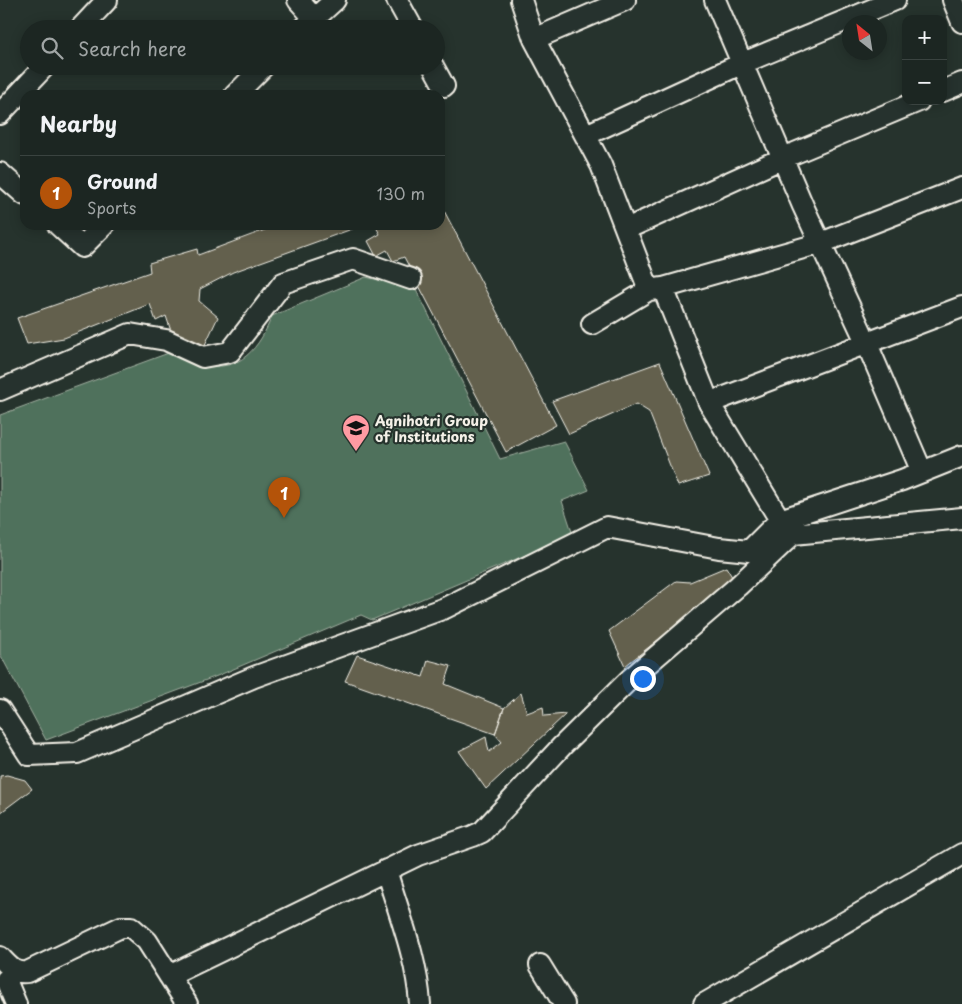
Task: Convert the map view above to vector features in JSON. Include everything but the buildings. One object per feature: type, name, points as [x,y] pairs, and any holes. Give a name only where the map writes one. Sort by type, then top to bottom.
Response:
[{"type":"street","points":[[88,20],[106,0]]},
{"type":"street","points":[[298,0],[308,20]]},
{"type":"street","points":[[312,20],[335,0]]},
{"type":"street","points":[[397,0],[408,20]]},
{"type":"street","points":[[521,0],[534,39],[601,164],[626,229],[709,403],[787,527]]},
{"type":"street","points":[[534,39],[624,0]]},
{"type":"street","points":[[715,0],[922,472]]},
{"type":"street","points":[[586,135],[743,63],[895,0]]},
{"type":"street","points":[[953,0],[962,22]]},
{"type":"street","points":[[22,90],[36,75]]},
{"type":"street","points":[[240,90],[255,75]]},
{"type":"street","points":[[438,75],[444,86]]},
{"type":"street","points":[[947,89],[962,83]]},
{"type":"street","points":[[0,114],[20,92]]},
{"type":"street","points":[[626,229],[783,158],[909,105]]},
{"type":"street","points":[[0,173],[20,191]]},
{"type":"street","points":[[592,324],[656,289],[821,242],[962,188]]},
{"type":"street","points":[[63,230],[82,247],[99,230]]},
{"type":"street","points":[[0,390],[130,334],[166,340],[204,357],[230,352],[283,283],[353,259],[411,279]]},
{"type":"street","points":[[709,403],[962,307]]},
{"type":"street","points":[[0,710],[29,755],[77,753],[254,676],[445,608],[607,527],[719,548],[749,551],[787,527],[962,456]]},
{"type":"street","points":[[169,976],[386,870],[428,851],[482,832],[562,746],[630,680],[738,586],[787,527],[962,518]]},
{"type":"street","points":[[704,1004],[962,854]]},
{"type":"street","points":[[386,870],[414,963],[420,1004]]},
{"type":"street","points":[[9,978],[27,972],[121,926],[131,927],[146,941],[187,1004]]},
{"type":"street","points":[[0,957],[10,968],[9,978],[16,1004]]},
{"type":"street","points":[[540,965],[564,1004]]},
{"type":"green space","points":[[366,277],[416,289],[500,459],[564,441],[589,490],[562,501],[573,535],[372,620],[361,615],[217,676],[46,740],[0,654],[0,415],[174,351],[203,364],[228,365],[247,355],[255,347],[272,316]]},
{"type":"place","name":"Agnihotri Group of Institutions","points":[[356,452]]},
{"type":"place","name":"Ground","points":[[284,518]]}]
